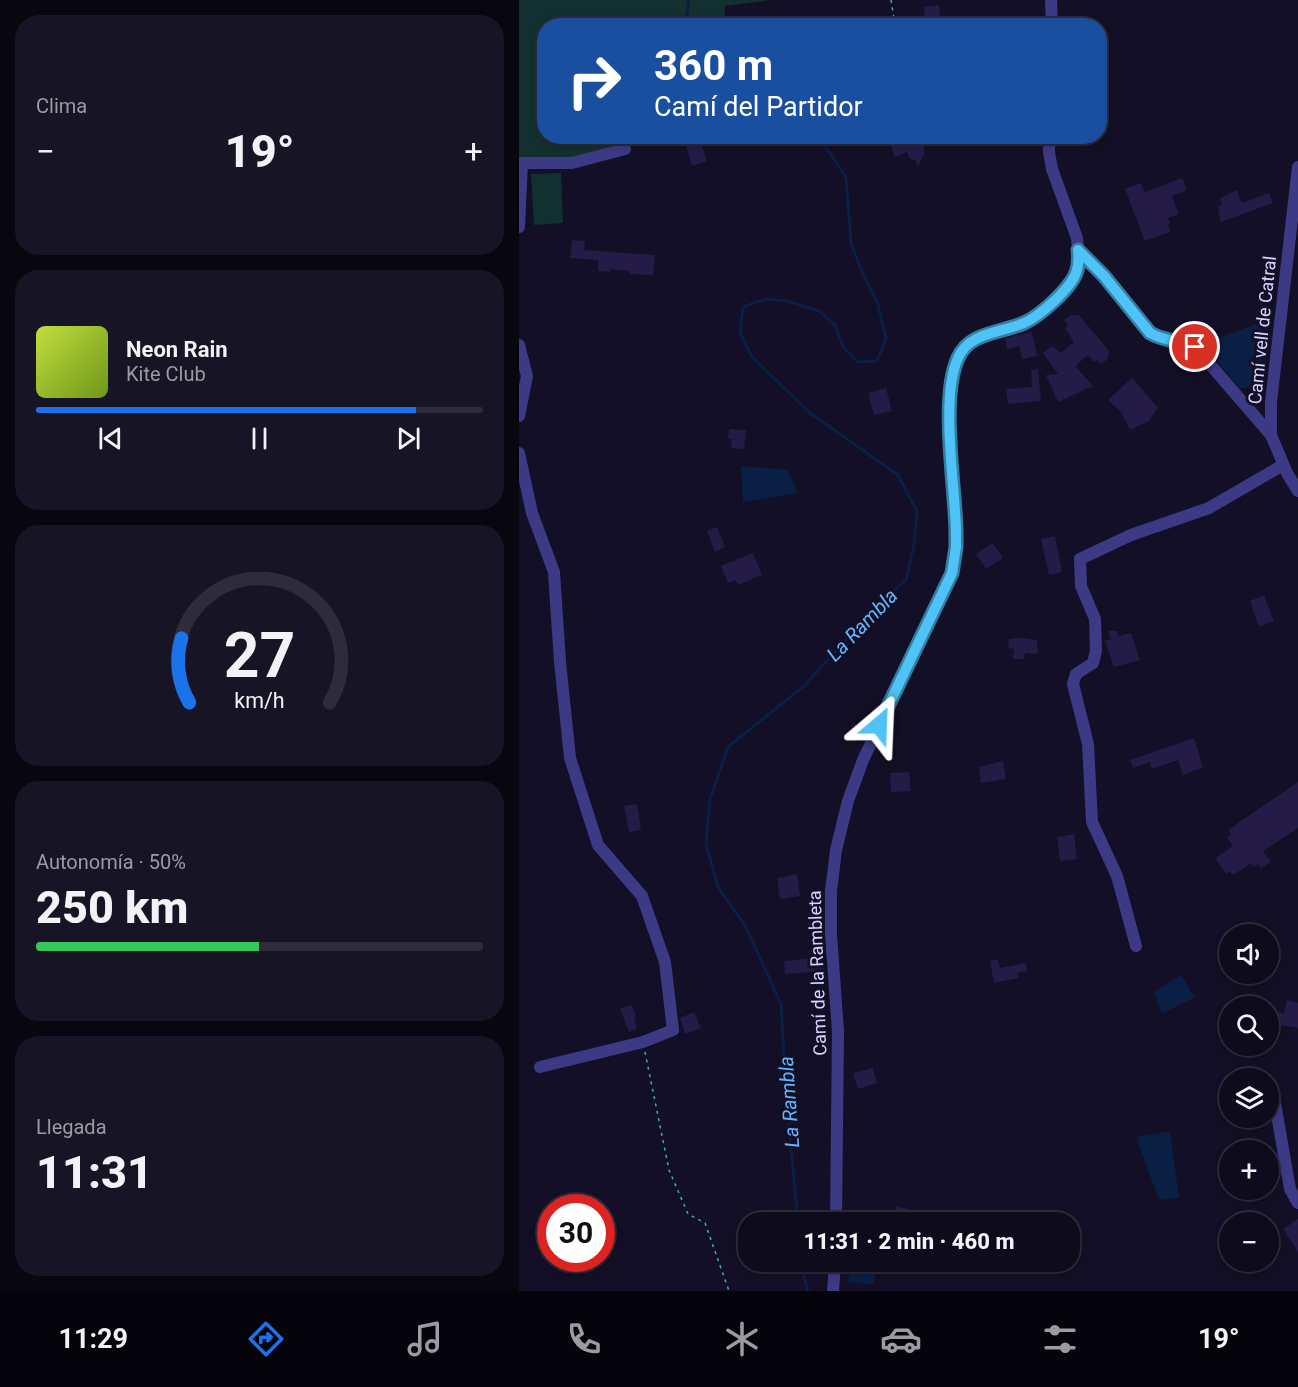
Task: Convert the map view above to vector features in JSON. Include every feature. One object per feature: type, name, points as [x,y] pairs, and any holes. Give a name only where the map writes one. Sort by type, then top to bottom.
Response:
[{"type":"street","points":[[1051,0],[1052,18]]},
{"type":"street","name":"Camí de la Rambleta","points":[[836,1212],[838,1031],[831,935],[835,850],[848,801],[863,760],[952,573],[956,547],[950,381],[958,356],[972,340],[1026,322],[1053,302],[1075,275],[1079,260],[1077,238],[1052,169],[1049,144]]},
{"type":"street","points":[[519,227],[522,163],[572,163],[625,149]]},
{"type":"street","name":"Camí vell de Catral","points":[[1298,167],[1271,402],[1271,435],[1283,465],[1298,491]]},
{"type":"street","points":[[1078,250],[1104,276],[1150,333],[1159,338],[1184,342],[1195,347],[1271,435]]},
{"type":"street","points":[[519,345],[527,376],[519,416]]},
{"type":"street","points":[[519,453],[532,513],[554,572],[570,758],[598,845],[642,896],[666,962],[673,1030],[643,1042],[540,1067]]},
{"type":"street","points":[[1136,946],[1116,876],[1092,822],[1088,744],[1073,684],[1076,674],[1093,663],[1096,651],[1095,619],[1081,586],[1080,560],[1131,535],[1209,508],[1283,465]]},
{"type":"street","points":[[1279,1118],[1298,1203]]},
{"type":"street","points":[[833,1291],[834,1272]]},
{"type":"path","points":[[891,0],[894,18]]},
{"type":"path","points":[[643,1042],[669,1170],[688,1215],[705,1223],[729,1291]]},
{"type":"green space","points":[[519,0],[771,0],[725,6],[724,18],[537,18],[537,144],[623,144],[572,158],[519,158]]},
{"type":"green space","points":[[561,173],[563,223],[534,225],[531,174]]},
{"type":"water","points":[[1263,321],[1269,323],[1260,378],[1251,386],[1239,388],[1203,344]]},
{"type":"water","points":[[741,466],[788,470],[798,493],[743,502]]},
{"type":"water","points":[[1181,975],[1195,998],[1162,1013],[1154,992]]},
{"type":"water","points":[[1170,1131],[1179,1198],[1159,1200],[1136,1137]]},
{"type":"water","points":[[850,1272],[876,1272],[874,1284],[848,1282]]},
{"type":"building","points":[[939,5],[940,18],[925,18],[924,7]]},
{"type":"building","points":[[685,144],[702,144],[707,161],[692,166]]},
{"type":"building","points":[[924,144],[925,153],[918,166],[915,160],[910,159],[907,152],[895,157],[891,146]]},
{"type":"building","points":[[1182,178],[1187,190],[1172,196],[1179,214],[1168,218],[1170,232],[1145,241],[1125,189],[1141,183],[1145,192]]},
{"type":"building","points":[[1237,190],[1242,203],[1269,193],[1273,203],[1221,222],[1218,213],[1220,213],[1218,206],[1222,205],[1220,198]]},
{"type":"building","points":[[572,240],[585,241],[584,250],[655,255],[653,275],[629,274],[629,271],[611,269],[610,272],[598,271],[598,260],[570,258]]},
{"type":"building","points":[[1071,315],[1079,315],[1109,351],[1108,359],[1101,364],[1097,360],[1094,362],[1088,355],[1075,366],[1093,386],[1058,402],[1046,375],[1058,374],[1043,353],[1052,346],[1061,353],[1074,342],[1065,328],[1068,325],[1064,320]]},
{"type":"building","points":[[1032,332],[1037,356],[1022,359],[1019,346],[1007,349],[1005,338]]},
{"type":"building","points":[[1038,369],[1041,401],[1008,404],[1006,389],[1032,387],[1031,370]]},
{"type":"building","points":[[1132,378],[1158,408],[1149,421],[1130,430],[1120,411],[1108,400]]},
{"type":"building","points":[[886,388],[892,411],[874,415],[868,393]]},
{"type":"building","points":[[729,429],[746,430],[744,449],[731,448],[732,439],[728,439]]},
{"type":"building","points":[[717,527],[725,547],[715,552],[707,531]]},
{"type":"building","points":[[1055,536],[1062,572],[1049,575],[1041,539]]},
{"type":"building","points":[[993,543],[1003,558],[986,569],[976,554]]},
{"type":"building","points":[[753,553],[762,575],[738,585],[736,580],[728,583],[721,566]]},
{"type":"building","points":[[1264,595],[1274,621],[1259,627],[1250,601]]},
{"type":"building","points":[[1108,631],[1117,631],[1119,636],[1131,633],[1140,660],[1114,667],[1105,641],[1111,639]]},
{"type":"building","points":[[1009,639],[1037,640],[1038,654],[1025,653],[1024,659],[1013,659],[1014,649],[1008,648]]},
{"type":"building","points":[[1194,738],[1203,767],[1183,775],[1178,760],[1152,769],[1150,762],[1133,768],[1130,760]]},
{"type":"building","points":[[1003,761],[1006,779],[981,783],[979,767]]},
{"type":"building","points":[[909,772],[911,791],[891,792],[890,773]]},
{"type":"building","points":[[1298,782],[1298,828],[1263,851],[1271,862],[1261,868],[1258,864],[1254,867],[1251,863],[1233,875],[1230,871],[1226,874],[1215,858],[1233,846],[1227,837],[1231,834],[1228,830]]},
{"type":"building","points":[[637,804],[641,830],[629,832],[624,806]]},
{"type":"building","points":[[1074,834],[1077,859],[1060,861],[1057,837]]},
{"type":"building","points":[[797,874],[800,896],[780,899],[777,878]]},
{"type":"building","points":[[824,957],[825,971],[785,974],[784,961]]},
{"type":"building","points":[[998,959],[1000,968],[1026,963],[1027,971],[1017,973],[1019,978],[994,983],[990,961]]},
{"type":"building","points":[[1287,1000],[1298,1003],[1298,1028],[1279,1025],[1279,1012],[1284,1014]]},
{"type":"building","points":[[632,1005],[637,1029],[629,1032],[620,1009]]},
{"type":"building","points":[[694,1012],[701,1028],[685,1034],[680,1018]]},
{"type":"building","points":[[873,1068],[877,1083],[858,1089],[853,1073]]},
{"type":"building","points":[[896,1206],[918,1212],[895,1212]]},
{"type":"building","points":[[1298,1219],[1298,1252],[1283,1229]]},
{"type":"waterway","name":"La Rambla","points":[[686,18],[689,0]]},
{"type":"waterway","name":"La Rambla","points":[[797,1212],[786,1093],[781,1004],[746,927],[718,887],[706,844],[710,799],[728,747],[804,686],[878,605],[906,580],[914,544],[917,511],[898,475],[810,413],[752,357],[740,333],[743,307],[766,299],[787,301],[819,311],[835,325],[843,347],[858,362],[877,361],[886,339],[878,304],[851,243],[846,177],[824,144]]},
{"type":"waterway","name":"La Rambla","points":[[803,1272],[808,1291]]},
{"type":"route","points":[[879,725],[952,573],[956,547],[956,515],[950,429],[950,381],[958,356],[972,340],[1026,322],[1053,302],[1075,275],[1079,260],[1078,250],[1104,276],[1150,333],[1159,338],[1184,342],[1195,347]]}]
